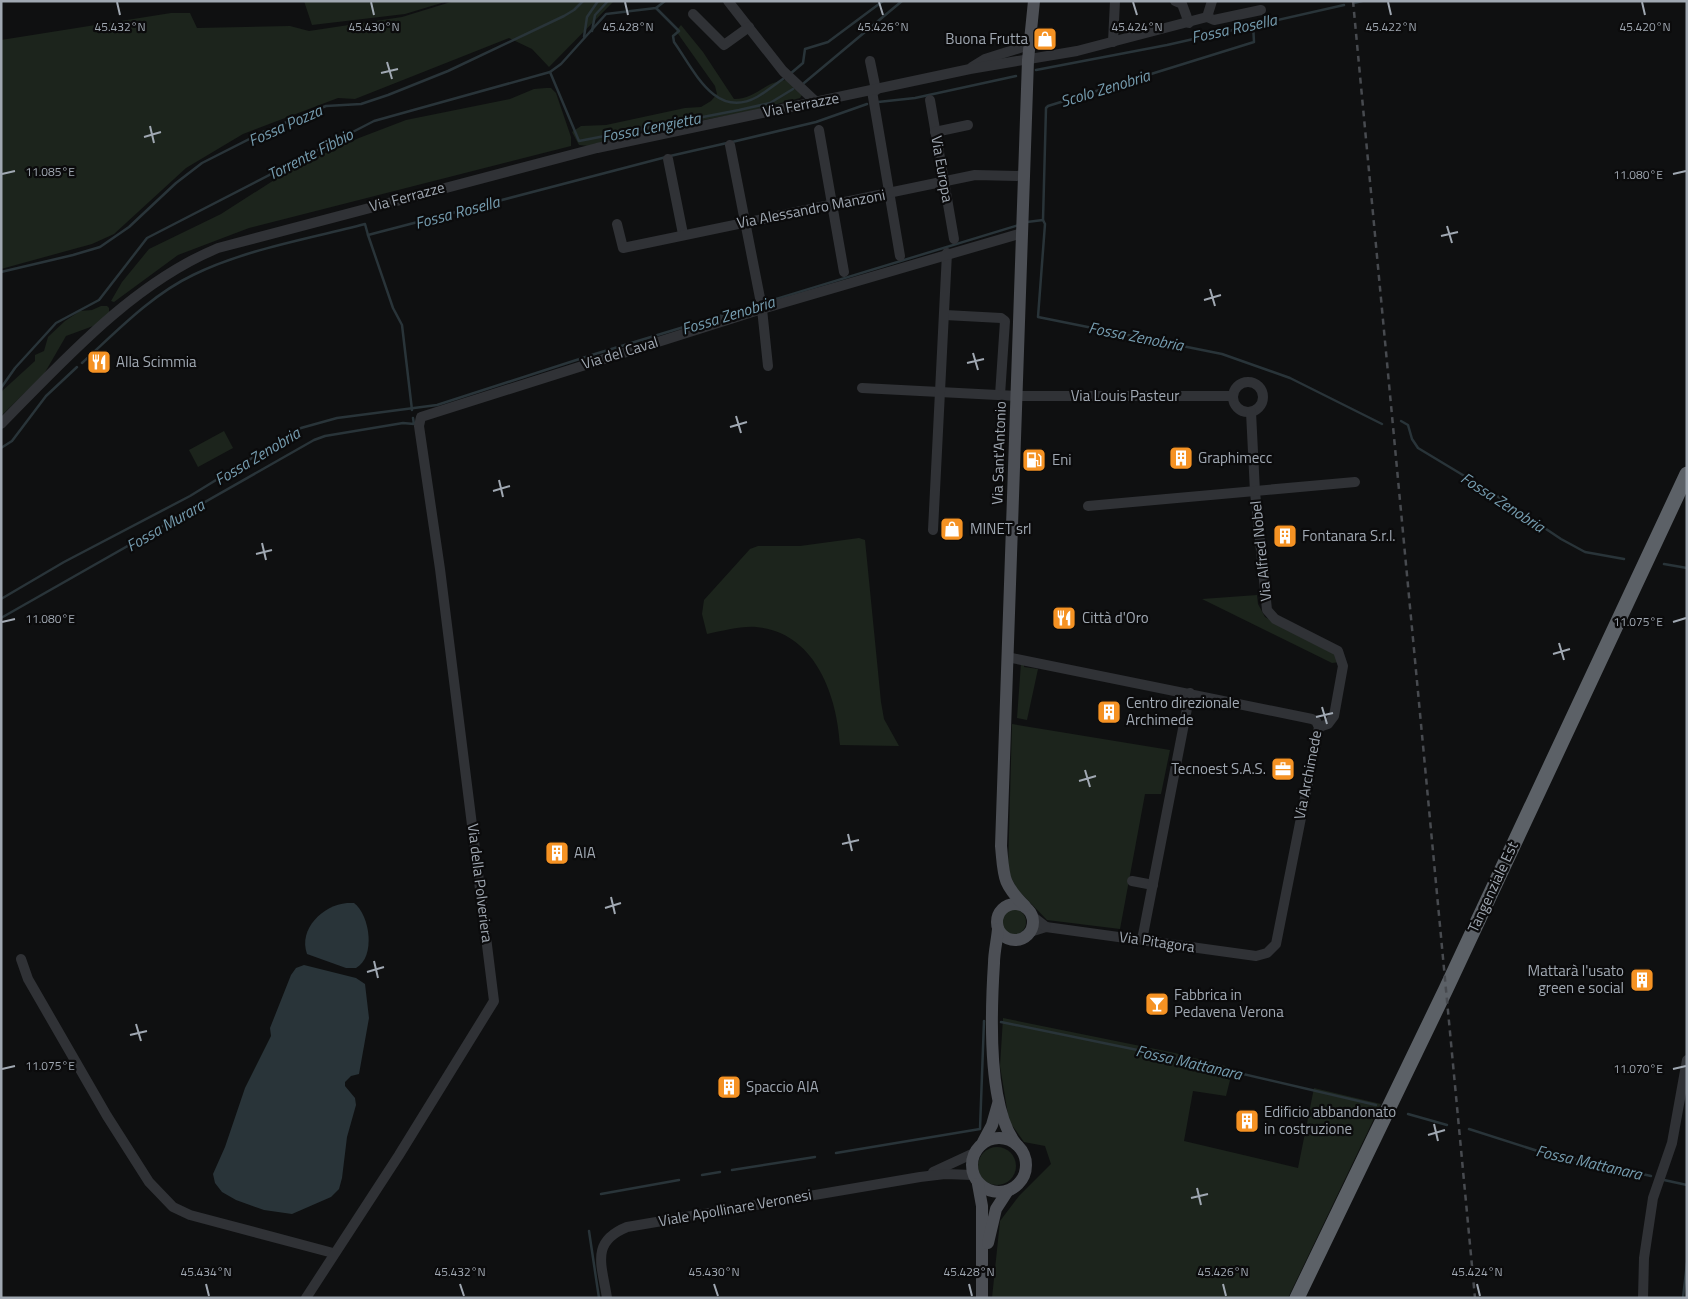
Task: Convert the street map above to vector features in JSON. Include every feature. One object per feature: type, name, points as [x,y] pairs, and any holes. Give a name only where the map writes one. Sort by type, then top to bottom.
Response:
[{"type":"highway","name":"Tangenziale Est","points":[[1309,1298],[1687,474]]},
{"type":"highway","name":"Tangenziale Est","points":[[1456,977],[1687,497]]},
{"type":"highway","name":"Tangenziale Est","points":[[1298,1298],[1429,1035]]},
{"type":"main road","name":"Via Sant'Antonio","points":[[1029,911],[1008,889],[1003,877],[1001,846],[1028,60],[1034,1]]},
{"type":"main road","name":"Via Sant'Antonio","points":[[984,1263],[996,1209],[1007,1192],[1021,1182],[1026,1166],[1021,1150],[1004,1125],[998,1102],[992,1052],[997,916],[1002,908],[1002,895],[996,876],[1001,846]]},
{"type":"main road","points":[[998,929],[1008,939],[1024,936],[1033,925],[1029,911],[1015,903],[1002,908]]},
{"type":"main road","name":"Via Sant'Antonio","points":[[994,983],[1004,949],[1024,936]]},
{"type":"main road","name":"Via Sant'Antonio","points":[[982,1298],[984,1263],[982,1206],[971,1160],[992,1125],[998,1102]]},
{"type":"main road","points":[[983,1142],[996,1138],[1016,1144]]},
{"type":"main road","points":[[976,1180],[992,1192],[1007,1192]]},
{"type":"street","points":[[728,1],[783,71],[816,102]]},
{"type":"street","points":[[1113,42],[1115,1]]},
{"type":"street","points":[[1175,1],[1182,4],[1189,24]]},
{"type":"street","points":[[1207,17],[1212,1]]},
{"type":"street","points":[[970,69],[1077,52],[1189,24],[1207,17],[1214,20],[1261,10]]},
{"type":"street","points":[[693,14],[724,45],[749,27]]},
{"type":"street","points":[[970,69],[985,60],[1029,45]]},
{"type":"street","points":[[870,61],[900,256]]},
{"type":"street","name":"Via Ferrazze","points":[[1,424],[74,352],[127,304],[182,264],[218,248],[597,148],[874,91],[970,69]]},
{"type":"street","name":"Via Europa","points":[[930,100],[954,239]]},
{"type":"street","points":[[935,132],[968,125]]},
{"type":"street","points":[[819,130],[844,272]]},
{"type":"street","points":[[730,145],[760,298]]},
{"type":"street","points":[[668,159],[683,234]]},
{"type":"street","name":"Via Alessandro Manzoni","points":[[617,224],[623,248],[683,234],[976,175],[1024,176]]},
{"type":"street","name":"Via del Caval","points":[[420,417],[762,308],[824,292],[946,254],[1022,233]]},
{"type":"street","points":[[932,530],[945,315],[946,254]]},
{"type":"street","points":[[762,308],[768,366]]},
{"type":"street","points":[[945,315],[1001,318],[1004,321],[1000,395]]},
{"type":"street","points":[[1241,384],[1256,385],[1262,392],[1262,403],[1251,412],[1237,409],[1233,396],[1241,384]]},
{"type":"street","name":"Via Louis Pasteur","points":[[862,388],[1017,396],[1233,396]]},
{"type":"street","name":"Via Alfred Nobel","points":[[1251,412],[1255,492],[1267,610],[1275,619],[1338,651],[1342,662],[1334,716],[1328,724],[1319,727]]},
{"type":"street","name":"Via della Polveriera","points":[[306,1298],[333,1253],[399,1155],[494,1003],[440,569],[419,426],[420,417]]},
{"type":"street","points":[[1088,506],[1356,482]]},
{"type":"street","name":"Via Archimede","points":[[1007,657],[1190,693],[1316,721],[1319,727],[1276,944],[1267,953]]},
{"type":"street","points":[[1142,940],[1190,693]]},
{"type":"street","points":[[1132,881],[1153,885]]},
{"type":"street","points":[[1029,911],[1046,927]]},
{"type":"street","name":"Via Pitagora","points":[[1024,936],[1046,927],[1256,956],[1267,953]]},
{"type":"street","points":[[21,959],[28,979],[107,1116],[149,1182],[173,1207],[190,1215],[333,1253]]},
{"type":"street","points":[[1643,1298],[1644,1258],[1653,1198],[1672,1143],[1687,1060]]},
{"type":"street","name":"Viale Apollinare Veronesi","points":[[925,1176],[974,1153]]},
{"type":"street","name":"Viale Apollinare Veronesi","points":[[607,1298],[601,1258],[603,1246],[607,1238],[627,1227],[925,1176],[945,1174],[976,1180]]},
{"type":"shaded area","points":[[304,1],[448,1],[405,14],[312,25]]},
{"type":"shaded area","points":[[454,1],[614,1],[549,67],[532,49],[509,38],[355,99],[338,98],[243,134],[186,168],[114,234],[92,244],[1,269],[1,40],[171,13],[190,13],[197,28],[290,26],[309,31],[402,17]]},
{"type":"shaded area","points":[[681,25],[703,52],[734,99],[749,96],[771,84],[786,80],[802,95],[800,98],[747,112],[633,133],[589,146],[579,145],[572,132],[581,126],[606,125],[685,108],[701,107],[711,101],[717,94],[715,86],[676,31]]},
{"type":"shaded area","points":[[551,88],[556,93],[571,137],[571,146],[249,228],[178,255],[114,302],[111,301],[122,282],[149,249],[221,214],[296,166],[359,138],[406,120],[510,99],[534,89]]},
{"type":"shaded area","points":[[101,306],[109,308],[109,317],[96,325],[66,336],[44,374],[1,416],[1,392],[35,361],[35,355],[44,351],[48,337],[65,321],[80,311],[92,310]]},
{"type":"shaded area","points":[[224,431],[233,448],[198,467],[189,450]]},
{"type":"shaded area","points":[[859,538],[865,540],[884,719],[899,746],[840,745],[834,706],[828,687],[808,653],[794,641],[776,631],[756,627],[738,628],[707,634],[702,614],[704,600],[750,549],[758,546],[800,546]]},
{"type":"shaded area","points":[[1257,595],[1258,604],[1265,617],[1334,653],[1340,662],[1332,663],[1202,599]]},
{"type":"shaded area","points":[[1021,663],[1024,664],[1024,667],[1038,669],[1027,720],[1017,718]]},
{"type":"shaded area","points":[[1012,724],[1170,750],[1161,794],[1145,794],[1120,929],[1047,920],[1017,889],[1008,871]]},
{"type":"shaded area","points":[[354,903],[359,909],[364,917],[369,936],[366,955],[362,963],[356,968],[346,968],[307,954],[305,945],[309,927],[321,913],[329,908]]},
{"type":"shaded area","points":[[1013,909],[1022,913],[1026,922],[1022,931],[1013,935],[1004,931],[1000,922],[1004,913]]},
{"type":"shaded area","points":[[304,965],[356,978],[365,984],[369,1018],[359,1074],[351,1076],[345,1082],[345,1086],[355,1098],[356,1105],[347,1137],[339,1189],[331,1197],[292,1214],[264,1210],[236,1200],[222,1192],[215,1183],[213,1174],[225,1147],[245,1088],[271,1036],[270,1028],[291,975],[296,968]]},
{"type":"shaded area","points":[[1003,1018],[1175,1053],[1233,1068],[1226,1096],[1193,1091],[1184,1141],[1298,1168],[1314,1088],[1381,1104],[1288,1298],[992,1298],[1000,1221],[1019,1196],[1051,1164],[1045,1146],[1024,1142],[1009,1121],[1000,1066]]},
{"type":"shaded area","points":[[997,1147],[1010,1153],[1016,1166],[1010,1179],[997,1185],[984,1179],[978,1166],[984,1153]]},
{"type":"waterway","name":"Fossa Pozza","points":[[1,272],[100,247],[129,227],[176,183],[202,163],[263,132],[326,106],[361,104],[448,71],[564,16],[583,1]]},
{"type":"waterway","points":[[584,37],[587,17],[598,1]]},
{"type":"waterway","points":[[592,31],[595,15],[608,1]]},
{"type":"waterway","name":"Torrente Fibbio","points":[[1,388],[15,368],[56,323],[99,300],[147,238],[374,121],[550,72],[561,64],[606,14],[656,8],[665,1]]},
{"type":"waterway","points":[[790,74],[803,63],[805,49],[828,42],[883,1]]},
{"type":"waterway","name":"Fossa Cengietta","points":[[804,83],[902,1]]},
{"type":"waterway","name":"Fossa Rosella","points":[[1354,3],[1362,1]]},
{"type":"waterway","name":"Fossa Rosella","points":[[1036,70],[1167,45],[1344,5]]},
{"type":"waterway","points":[[656,8],[679,31],[673,36],[674,42],[698,78],[707,89],[718,97],[729,102],[742,102],[757,97],[783,79]]},
{"type":"waterway","name":"Scolo Zenobria","points":[[1043,220],[1046,108],[1048,106],[1254,42],[1253,24]]},
{"type":"waterway","name":"Fossa Cengietta","points":[[550,72],[579,141],[770,103],[793,89]]},
{"type":"waterway","name":"Fossa Rosella","points":[[878,102],[915,98],[1016,76]]},
{"type":"waterway","name":"Fossa Rosella","points":[[732,142],[816,122],[867,104]]},
{"type":"waterway","name":"Fossa Rosella","points":[[82,363],[148,303],[193,275],[234,258],[278,245],[365,224],[368,235],[670,156],[727,143]]},
{"type":"waterway","name":"Fossa Zenobria","points":[[1027,222],[1043,220],[1045,224],[1038,317],[1222,354],[1290,378],[1382,424]]},
{"type":"waterway","name":"Fossa Zenobria","points":[[1,599],[64,562],[190,496],[301,428],[337,418],[437,405],[595,354],[1019,225]]},
{"type":"waterway","name":"Fossa Murara","points":[[368,235],[393,308],[402,325],[412,410]]},
{"type":"waterway","name":"Fossa Rosella","points":[[1,448],[12,441],[46,396],[77,367]]},
{"type":"waterway","name":"Fossa Murara","points":[[1,618],[314,440],[325,436],[403,423],[414,424],[413,418]]},
{"type":"waterway","name":"Fossa Zenobria","points":[[1401,421],[1408,425],[1412,439],[1418,448],[1491,492],[1561,539],[1585,552],[1624,559]]},
{"type":"waterway","name":"Fossa Zenobria","points":[[1664,564],[1687,568]]},
{"type":"waterway","name":"Fossa Mattanara","points":[[836,1153],[980,1129],[984,1021]]},
{"type":"waterway","name":"Fossa Mattanara","points":[[1001,1022],[1157,1054],[1376,1105]]},
{"type":"waterway","name":"Fossa Mattanara","points":[[1408,1114],[1447,1125]]},
{"type":"waterway","name":"Fossa Mattanara","points":[[1469,1129],[1541,1152],[1651,1176]]},
{"type":"waterway","name":"Fossa Mattanara","points":[[732,1170],[815,1157]]},
{"type":"waterway","name":"Fossa Mattanara","points":[[702,1175],[720,1172]]},
{"type":"waterway","name":"Fossa Mattanara","points":[[601,1194],[679,1180]]},
{"type":"waterway","name":"Fossa Mattanara","points":[[1664,1180],[1687,1185]]},
{"type":"waterway","name":"Fossa Mattanara","points":[[589,1231],[599,1298]]},
{"type":"waterway","points":[[1683,1298],[1687,1263]]},
{"type":"railway","points":[[1353,1],[1475,1298]]},
{"type":"place","name":"Buona Frutta","points":[[1045,39]]},
{"type":"place","name":"Alla Scimmia","points":[[99,362]]},
{"type":"place","name":"Graphimecc","points":[[1181,458]]},
{"type":"place","name":"Eni","points":[[1034,460]]},
{"type":"place","name":"MINET srl","points":[[952,529]]},
{"type":"place","name":"Fontanara S.r.l.","points":[[1285,536]]},
{"type":"place","name":"Città d'Oro","points":[[1064,618]]},
{"type":"place","name":"Centro direzionale Archimede","points":[[1109,712]]},
{"type":"place","name":"Tecnoest S.A.S.","points":[[1283,769]]},
{"type":"place","name":"AIA","points":[[557,853]]},
{"type":"place","name":"Mattarà l'usato green e social","points":[[1642,980]]},
{"type":"place","name":"Fabbrica in Pedavena Verona","points":[[1157,1004]]},
{"type":"place","name":"Spaccio AIA","points":[[729,1087]]},
{"type":"place","name":"Edificio abbandonato in costruzione","points":[[1247,1121]]}]
